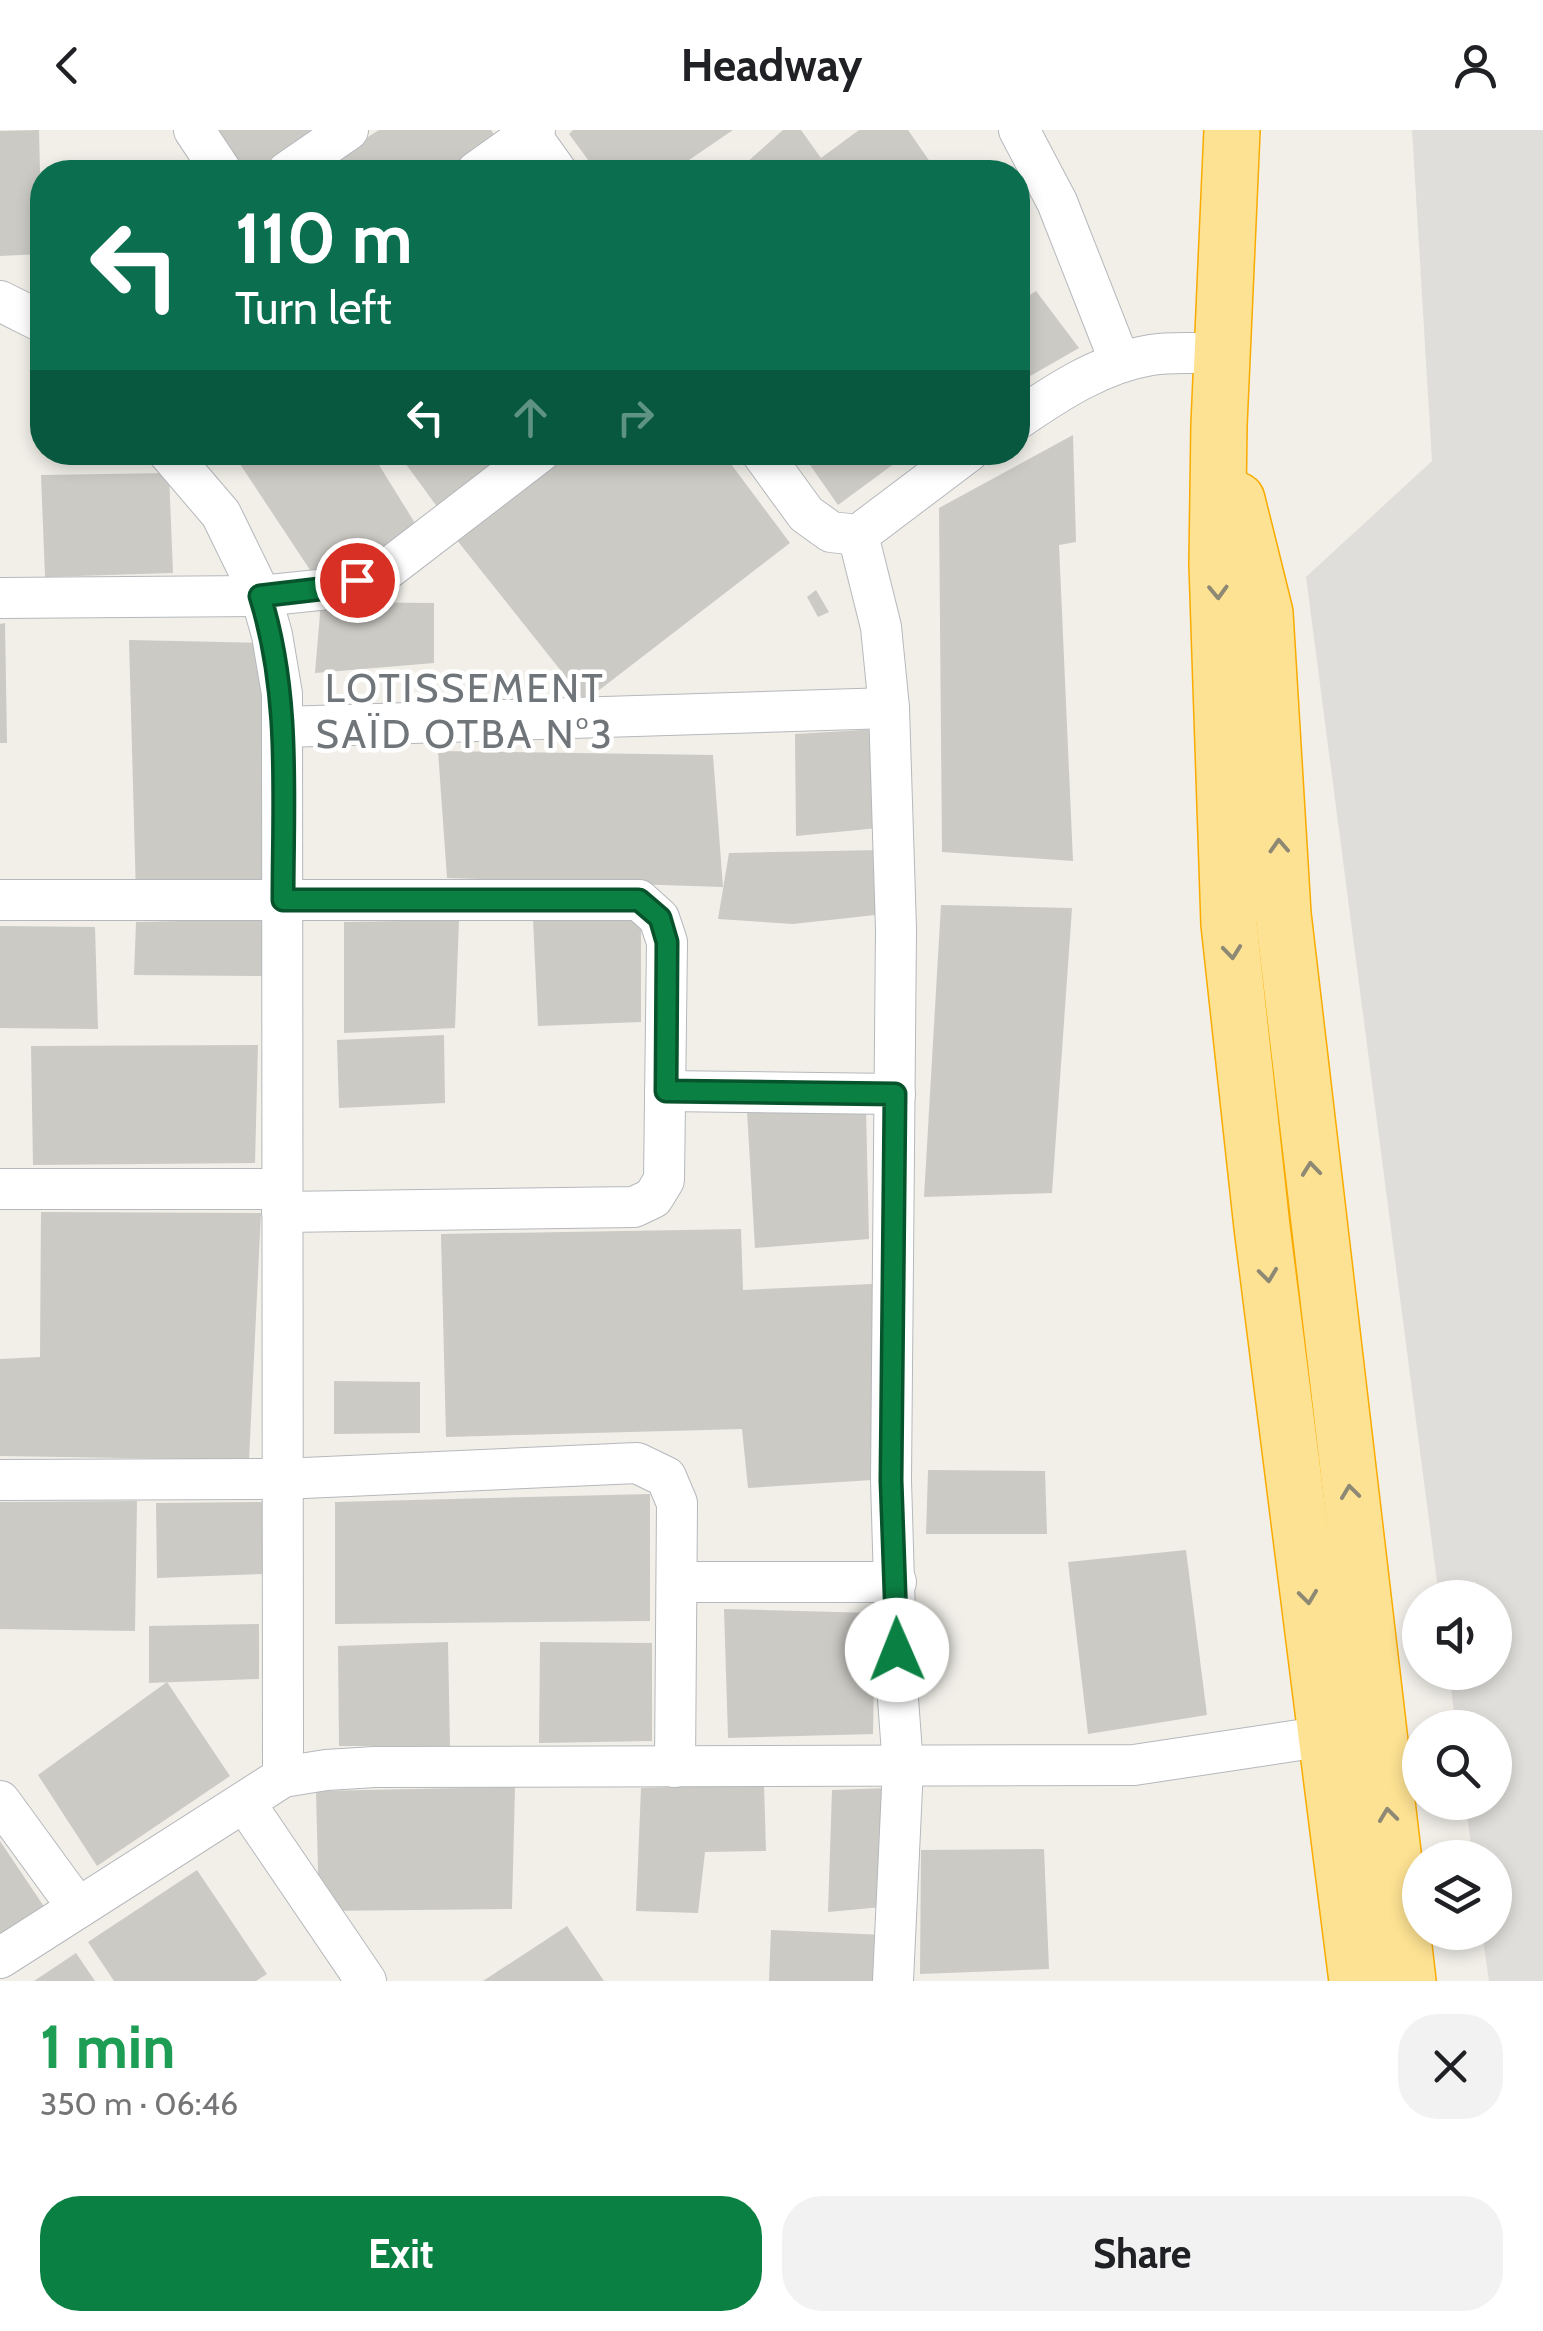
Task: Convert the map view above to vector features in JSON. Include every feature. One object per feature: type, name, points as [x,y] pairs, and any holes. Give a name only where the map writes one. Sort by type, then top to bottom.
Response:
[{"type":"highway","points":[[1232,130],[1216,564],[1228,924],[1357,1981]]},
{"type":"highway","points":[[1219,425],[1265,612],[1283,914],[1408,1981]]},
{"type":"street","points":[[194,130],[214,160]]},
{"type":"street","points":[[304,160],[348,130]]},
{"type":"street","points":[[1019,130],[1057,202],[1120,362]]},
{"type":"street","points":[[492,160],[530,131],[550,160]]},
{"type":"street","points":[[0,302],[30,316]]},
{"type":"street","points":[[1030,411],[1061,390],[1120,362],[1155,354],[1222,353]]},
{"type":"street","points":[[179,465],[221,514],[260,596],[272,634],[283,727],[282,1778]]},
{"type":"street","points":[[0,598],[260,596],[328,588],[386,571],[523,465]]},
{"type":"street","points":[[770,465],[806,514],[832,532],[858,535],[951,465]]},
{"type":"street","points":[[858,535],[881,628],[889,708],[896,930],[891,1480],[897,1685],[904,1767],[892,1981]]},
{"type":"street","points":[[283,727],[889,708]]},
{"type":"street","points":[[0,900],[639,900],[660,918],[667,942],[664,1180],[653,1198],[634,1207],[0,1189]]},
{"type":"street","points":[[666,1091],[895,1094]]},
{"type":"street","points":[[0,1480],[282,1478],[637,1463],[666,1476],[677,1503],[676,1767]]},
{"type":"street","points":[[676,1582],[896,1582]]},
{"type":"street","points":[[0,1958],[282,1778],[326,1770],[375,1766],[1134,1765],[1326,1736]]},
{"type":"street","points":[[0,1802],[78,1908]]},
{"type":"street","points":[[245,1803],[366,1981]]},
{"type":"shaded area","points":[[1412,130],[1543,130],[1543,1981],[1489,1981],[1484,1950],[1512,1950],[1512,1840],[1470,1840],[1468,1820],[1512,1820],[1512,1710],[1454,1710],[1451,1690],[1512,1690],[1512,1580],[1437,1580],[1306,577],[1432,461]]},
{"type":"building","points":[[39,130],[40,160],[30,160],[30,255],[0,256],[0,131]]},
{"type":"building","points":[[217,130],[321,130],[275,160],[238,160]]},
{"type":"building","points":[[379,130],[491,130],[498,140],[470,160],[332,160]]},
{"type":"building","points":[[573,130],[733,130],[689,160],[588,160],[569,134]]},
{"type":"building","points":[[783,130],[801,130],[821,158],[859,130],[908,130],[929,160],[749,160]]},
{"type":"building","points":[[1036,291],[1079,348],[1030,376],[1030,295]]},
{"type":"building","points":[[1073,435],[1076,542],[1059,545],[1073,861],[942,852],[939,508],[1018,465],[1030,465],[1030,458]]},
{"type":"building","points":[[241,465],[379,465],[418,528],[320,585]]},
{"type":"building","points":[[407,465],[497,465],[438,508]]},
{"type":"building","points":[[538,465],[732,465],[790,543],[585,701],[452,534]]},
{"type":"building","points":[[810,465],[892,465],[838,505]]},
{"type":"building","points":[[169,473],[173,573],[45,577],[41,475]]},
{"type":"building","points":[[816,590],[829,612],[818,617],[807,597]]},
{"type":"building","points":[[321,602],[434,603],[434,663],[315,673]]},
{"type":"building","points":[[5,623],[7,743],[0,743],[0,624]]},
{"type":"building","points":[[129,640],[263,643],[264,885],[136,895]]},
{"type":"building","points":[[880,729],[878,828],[796,836],[795,734]]},
{"type":"building","points":[[438,751],[713,755],[723,887],[447,878]]},
{"type":"building","points":[[882,850],[884,914],[793,924],[718,919],[729,853]]},
{"type":"building","points":[[941,905],[1072,908],[1052,1193],[924,1197]]},
{"type":"building","points":[[262,919],[262,976],[134,975],[136,922]]},
{"type":"building","points":[[533,919],[641,920],[641,1022],[538,1026]]},
{"type":"building","points":[[459,920],[455,1028],[344,1033],[344,922]]},
{"type":"building","points":[[0,926],[95,927],[98,1029],[0,1028]]},
{"type":"building","points":[[444,1035],[445,1103],[339,1108],[337,1040]]},
{"type":"building","points":[[258,1045],[255,1163],[33,1165],[31,1046]]},
{"type":"building","points":[[866,1109],[869,1239],[755,1248],[747,1111]]},
{"type":"building","points":[[41,1212],[261,1213],[249,1460],[0,1456],[0,1359],[40,1357]]},
{"type":"building","points":[[741,1229],[743,1290],[872,1284],[872,1480],[748,1488],[742,1429],[446,1437],[441,1234]]},
{"type":"building","points":[[334,1381],[420,1382],[420,1433],[334,1434]]},
{"type":"building","points":[[928,1470],[1045,1471],[1047,1534],[926,1534]]},
{"type":"building","points":[[650,1494],[650,1621],[335,1624],[335,1502]]},
{"type":"building","points":[[137,1501],[135,1631],[0,1629],[0,1502]]},
{"type":"building","points":[[267,1502],[264,1574],[157,1578],[156,1503]]},
{"type":"building","points":[[1186,1550],[1207,1715],[1088,1734],[1068,1562]]},
{"type":"building","points":[[724,1609],[875,1613],[873,1734],[728,1738]]},
{"type":"building","points":[[259,1624],[259,1679],[149,1683],[149,1626]]},
{"type":"building","points":[[448,1642],[450,1746],[339,1746],[338,1646]]},
{"type":"building","points":[[540,1642],[652,1643],[652,1741],[539,1743]]},
{"type":"building","points":[[167,1682],[230,1776],[97,1866],[38,1775]]},
{"type":"building","points":[[764,1784],[766,1851],[705,1852],[698,1913],[636,1911],[641,1788]]},
{"type":"building","points":[[515,1787],[512,1909],[319,1911],[316,1791]]},
{"type":"building","points":[[887,1788],[882,1907],[828,1912],[832,1790]]},
{"type":"building","points":[[0,1841],[45,1908],[0,1941]]},
{"type":"building","points":[[1044,1849],[1049,1969],[920,1974],[921,1850]]},
{"type":"building","points":[[197,1870],[267,1974],[256,1981],[114,1981],[88,1942]]},
{"type":"building","points":[[567,1926],[604,1981],[483,1981]]},
{"type":"building","points":[[771,1930],[885,1935],[881,1981],[769,1981]]},
{"type":"building","points":[[76,1953],[95,1981],[34,1981]]},
{"type":"district","name":"LOTISSEMENT SAÏD OTBA N°3","points":[[465,711]]},
{"type":"route","points":[[357,580],[328,588],[260,596],[272,634],[282,694],[283,900],[639,900],[660,918],[667,942],[666,1091],[895,1094],[891,1480],[897,1650]]}]
